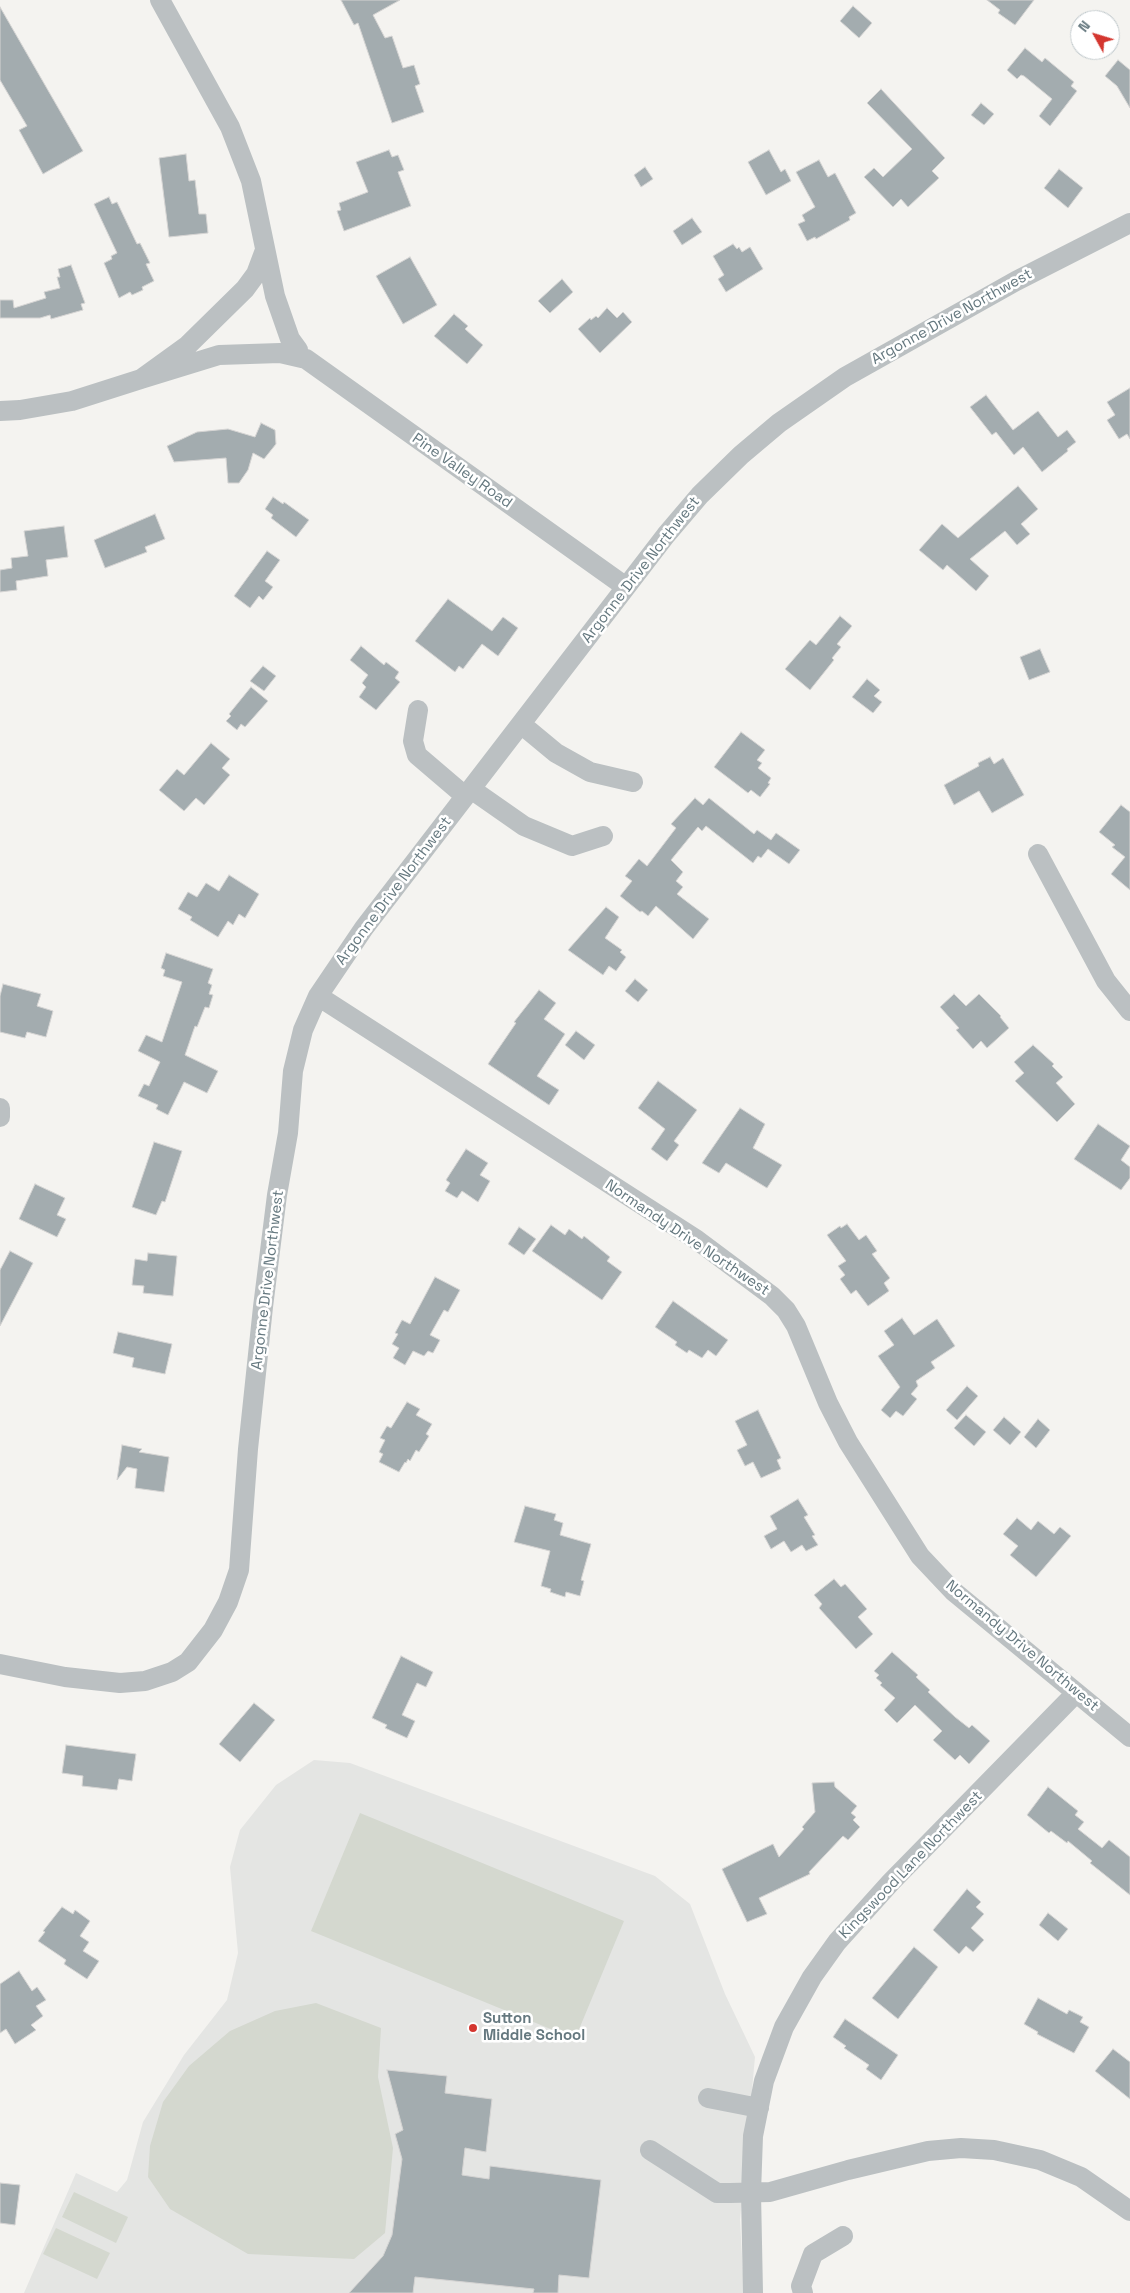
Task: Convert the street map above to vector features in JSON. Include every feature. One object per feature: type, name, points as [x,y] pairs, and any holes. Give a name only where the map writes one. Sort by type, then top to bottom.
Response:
[{"type":"street","points":[[0,410],[20,410],[72,401],[219,355],[280,353],[297,356],[298,350],[290,339],[275,296],[251,181],[230,127],[160,0]]},
{"type":"street","name":"Argonne Drive Northwest","points":[[0,1664],[65,1677],[120,1683],[145,1681],[172,1672],[188,1662],[213,1630],[228,1602],[239,1570],[248,1449],[263,1307],[277,1195],[288,1133],[293,1071],[303,1030],[318,996],[364,928],[666,535],[700,495],[741,455],[779,423],[845,377],[1016,281],[1130,223]]},
{"type":"street","points":[[141,379],[188,344],[245,289],[256,274],[265,250]]},
{"type":"street","name":"Pine Valley Road","points":[[297,356],[306,359],[626,587]]},
{"type":"street","points":[[418,710],[413,741],[417,755],[468,792],[524,826],[572,846],[603,836]]},
{"type":"street","points":[[521,724],[556,754],[590,772],[633,782]]},
{"type":"street","points":[[1038,854],[1106,981],[1130,1011]]},
{"type":"street","name":"Normandy Drive Northwest","points":[[318,996],[697,1240],[772,1296],[786,1310],[796,1326],[828,1403],[848,1442],[920,1556],[953,1591],[1130,1737]]},
{"type":"street","points":[[0,1108],[0,1118]]},
{"type":"street","name":"Kingswood Lane Northwest","points":[[753,2293],[751,2193],[753,2136],[764,2081],[784,2027],[812,1977],[837,1942],[890,1882],[1076,1693]]},
{"type":"street","points":[[708,2098],[759,2108]]},
{"type":"street","points":[[650,2150],[717,2193],[770,2192],[848,2170],[928,2151],[961,2148],[994,2150],[1040,2160],[1081,2177],[1130,2211]]},
{"type":"street","points":[[803,2293],[801,2286],[813,2254],[844,2236]]},
{"type":"shaded area","name":"Sutton Middle School","points":[[314,1760],[350,1763],[655,1876],[690,1904],[725,1994],[755,2057],[740,2220],[744,2293],[24,2293],[76,2173],[117,2192],[127,2180],[143,2122],[184,2055],[227,2000],[238,1953],[230,1867],[240,1830],[276,1785]]},
{"type":"shaded area","points":[[360,1813],[624,1921],[575,2039],[311,1931]]},
{"type":"shaded area","points":[[316,2003],[381,2028],[378,2077],[393,2148],[385,2233],[354,2259],[248,2254],[170,2209],[148,2177],[150,2146],[163,2102],[189,2066],[230,2031],[275,2011]]},
{"type":"shaded area","points":[[74,2192],[128,2217],[116,2243],[62,2217]]},
{"type":"shaded area","points":[[56,2228],[110,2253],[97,2279],[43,2254]]},
{"type":"building","points":[[341,0],[400,0],[373,15],[385,38],[392,36],[403,68],[414,65],[420,84],[415,86],[424,112],[392,123],[358,23],[354,25]]},
{"type":"building","points":[[987,0],[1034,0],[1015,25],[998,13],[1000,10]]},
{"type":"building","points":[[853,6],[872,23],[859,38],[840,21]]},
{"type":"building","points":[[0,7],[83,151],[43,174],[19,130],[27,126],[0,80]]},
{"type":"building","points":[[1025,48],[1042,62],[1045,58],[1074,82],[1071,86],[1077,91],[1050,126],[1039,116],[1052,99],[1024,76],[1021,75],[1017,79],[1007,70]]},
{"type":"building","points":[[1118,60],[1130,70],[1130,108],[1117,86],[1105,76]]},
{"type":"building","points":[[881,89],[945,158],[932,171],[939,178],[908,207],[901,199],[893,207],[864,177],[874,168],[883,177],[912,149],[867,103]]},
{"type":"building","points":[[981,103],[994,114],[984,125],[971,115]]},
{"type":"building","points":[[389,150],[392,157],[398,155],[404,170],[398,172],[411,206],[344,231],[337,211],[341,210],[339,203],[368,192],[356,162]]},
{"type":"building","points":[[769,150],[781,172],[785,169],[791,181],[766,195],[748,162]]},
{"type":"building","points":[[186,154],[189,181],[195,180],[199,214],[206,214],[208,233],[169,237],[159,158]]},
{"type":"building","points":[[819,160],[828,177],[835,173],[856,213],[849,217],[850,220],[816,239],[815,237],[807,241],[798,224],[805,221],[802,215],[815,207],[796,172]]},
{"type":"building","points":[[645,167],[653,179],[641,187],[634,175]]},
{"type":"building","points":[[1059,169],[1083,188],[1068,208],[1044,188]]},
{"type":"building","points":[[109,197],[112,204],[117,202],[137,244],[140,243],[150,263],[146,264],[154,281],[142,287],[143,290],[132,295],[130,292],[119,298],[104,263],[112,259],[111,256],[117,253],[94,204]]},
{"type":"building","points":[[692,218],[702,232],[682,245],[673,231]]},
{"type":"building","points":[[733,244],[737,249],[739,247],[742,252],[750,247],[763,269],[726,292],[718,279],[724,275],[713,256]]},
{"type":"building","points":[[410,257],[437,305],[403,324],[376,276]]},
{"type":"building","points":[[71,265],[85,303],[81,304],[83,310],[51,319],[50,315],[40,318],[0,318],[0,300],[13,300],[14,308],[46,298],[44,292],[60,288],[57,277],[60,277],[58,269]]},
{"type":"building","points":[[562,279],[573,292],[550,313],[538,301]]},
{"type":"building","points":[[607,308],[617,318],[623,312],[632,322],[600,353],[578,329],[590,318],[591,320],[596,316],[598,318]]},
{"type":"building","points":[[454,314],[468,326],[465,329],[483,345],[467,364],[434,336]]},
{"type":"building","points":[[1130,388],[1130,439],[1127,434],[1119,439],[1107,420],[1115,415],[1107,402]]},
{"type":"building","points":[[986,395],[1013,430],[1038,411],[1058,437],[1067,430],[1076,442],[1042,472],[1023,447],[1014,455],[996,432],[992,435],[970,407]]},
{"type":"building","points":[[261,423],[275,430],[276,444],[264,459],[253,453],[248,470],[239,483],[228,483],[226,458],[174,462],[167,446],[197,432],[228,429],[255,437]]},
{"type":"building","points":[[1018,486],[1038,509],[1021,524],[1030,534],[1017,545],[1005,531],[970,559],[989,576],[976,591],[947,565],[943,570],[919,550],[942,524],[958,538]]},
{"type":"building","points":[[273,497],[283,504],[284,502],[309,520],[296,537],[271,518],[273,515],[265,509]]},
{"type":"building","points":[[155,514],[165,539],[145,547],[147,552],[105,568],[94,540]]},
{"type":"building","points":[[64,526],[68,557],[46,560],[48,576],[16,581],[17,590],[0,592],[0,570],[12,568],[11,558],[28,556],[24,531]]},
{"type":"building","points":[[267,551],[280,560],[265,581],[273,587],[263,600],[259,596],[250,608],[234,596]]},
{"type":"building","points":[[448,599],[492,631],[503,617],[518,628],[498,656],[482,644],[463,669],[459,666],[455,672],[415,641]]},
{"type":"building","points":[[840,616],[852,626],[837,644],[841,647],[832,658],[834,660],[810,690],[785,669],[810,640],[816,645]]},
{"type":"building","points":[[361,646],[384,665],[386,662],[399,672],[395,678],[400,682],[376,710],[359,697],[366,687],[362,683],[368,675],[350,660]]},
{"type":"building","points":[[1040,649],[1050,672],[1029,680],[1020,657]]},
{"type":"building","points":[[263,666],[276,676],[264,691],[250,681]]},
{"type":"building","points":[[867,679],[880,690],[874,696],[882,702],[873,713],[852,697]]},
{"type":"building","points":[[251,687],[268,701],[245,727],[241,724],[237,730],[226,721],[231,716],[229,714]]},
{"type":"building","points":[[741,732],[765,750],[757,760],[762,763],[758,768],[771,778],[768,783],[770,784],[760,797],[751,790],[748,793],[714,767]]},
{"type":"building","points":[[211,743],[230,759],[222,768],[230,775],[204,805],[196,798],[184,811],[159,790],[177,769],[184,775]]},
{"type":"building","points":[[990,757],[994,764],[1003,758],[1024,795],[992,813],[979,791],[954,805],[944,785],[979,766],[978,763]]},
{"type":"building","points":[[695,798],[703,805],[709,798],[754,834],[757,830],[771,840],[776,833],[800,850],[789,864],[768,849],[761,858],[758,856],[753,863],[706,826],[702,831],[698,827],[671,860],[683,872],[676,881],[683,887],[677,894],[709,919],[693,939],[656,906],[648,916],[620,896],[632,881],[625,876],[639,859],[647,866],[676,828],[671,824]]},
{"type":"building","points":[[1121,805],[1130,812],[1130,890],[1111,874],[1125,857],[1112,847],[1115,845],[1099,832]]},
{"type":"building","points":[[229,875],[259,894],[245,918],[239,914],[233,925],[228,921],[218,937],[190,920],[192,917],[178,909],[188,892],[197,897],[206,883],[219,891]]},
{"type":"building","points":[[606,907],[619,917],[605,938],[622,950],[620,952],[626,957],[616,971],[609,966],[603,975],[568,950]]},
{"type":"building","points":[[166,953],[213,969],[208,983],[212,985],[209,994],[213,995],[209,1008],[205,1007],[197,1027],[195,1026],[185,1055],[218,1071],[207,1093],[184,1082],[168,1115],[156,1109],[158,1105],[138,1096],[144,1084],[149,1086],[160,1062],[138,1051],[146,1035],[162,1042],[182,982],[163,976],[165,970],[161,968]]},
{"type":"building","points":[[635,979],[648,990],[638,1002],[625,991]]},
{"type":"building","points":[[3,984],[41,994],[37,1006],[53,1011],[46,1037],[27,1032],[25,1038],[0,1032],[0,996]]},
{"type":"building","points":[[539,990],[556,1003],[544,1019],[565,1034],[537,1076],[559,1090],[549,1105],[488,1064],[516,1023],[514,1022]]},
{"type":"building","points":[[954,994],[966,1006],[979,994],[1001,1016],[1009,1028],[987,1048],[981,1041],[973,1049],[956,1030],[959,1028],[940,1007]]},
{"type":"building","points":[[576,1031],[595,1045],[584,1060],[565,1045]]},
{"type":"building","points":[[1033,1045],[1054,1064],[1052,1066],[1063,1077],[1056,1083],[1075,1104],[1057,1122],[1015,1081],[1024,1073],[1014,1062]]},
{"type":"building","points":[[658,1081],[697,1110],[674,1141],[679,1145],[667,1161],[651,1149],[665,1129],[638,1108]]},
{"type":"building","points":[[740,1108],[765,1124],[753,1148],[782,1165],[767,1188],[726,1163],[719,1173],[702,1163]]},
{"type":"building","points":[[1098,1124],[1130,1146],[1121,1160],[1130,1167],[1130,1178],[1121,1190],[1074,1159]]},
{"type":"building","points":[[154,1142],[182,1151],[165,1202],[162,1201],[156,1215],[132,1207]]},
{"type":"building","points":[[466,1149],[488,1163],[480,1175],[490,1181],[478,1202],[462,1191],[457,1198],[445,1191],[450,1183],[446,1180]]},
{"type":"building","points":[[35,1184],[65,1198],[57,1215],[66,1219],[57,1237],[19,1219]]},
{"type":"building","points":[[847,1224],[859,1240],[866,1235],[877,1251],[872,1254],[890,1278],[884,1283],[889,1291],[868,1306],[856,1290],[851,1294],[840,1279],[845,1275],[838,1266],[846,1261],[827,1235],[840,1226],[841,1228]]},
{"type":"building","points":[[551,1225],[565,1235],[569,1229],[582,1239],[584,1236],[610,1257],[607,1261],[622,1272],[602,1300],[532,1251]]},
{"type":"building","points":[[519,1227],[536,1239],[524,1255],[508,1244]]},
{"type":"building","points":[[10,1251],[33,1263],[0,1326],[0,1270]]},
{"type":"building","points":[[148,1253],[177,1256],[173,1296],[143,1293],[144,1286],[132,1285],[135,1259],[147,1261]]},
{"type":"building","points":[[435,1277],[460,1290],[448,1312],[444,1310],[430,1335],[440,1340],[433,1353],[428,1351],[424,1356],[413,1351],[405,1365],[393,1358],[399,1348],[392,1344],[398,1334],[395,1333],[402,1320],[410,1324]]},
{"type":"building","points":[[673,1301],[728,1340],[716,1356],[708,1350],[702,1358],[689,1350],[687,1353],[675,1345],[677,1342],[655,1327]]},
{"type":"building","points":[[902,1318],[914,1335],[937,1319],[955,1346],[931,1362],[935,1368],[916,1381],[918,1386],[911,1394],[917,1399],[903,1416],[896,1411],[890,1418],[881,1410],[900,1387],[878,1356],[894,1345],[884,1331]]},
{"type":"building","points":[[118,1332],[172,1344],[165,1374],[132,1367],[134,1358],[113,1353]]},
{"type":"building","points":[[967,1386],[978,1396],[957,1420],[946,1410]]},
{"type":"building","points":[[407,1402],[420,1409],[416,1415],[432,1424],[426,1434],[429,1436],[419,1452],[416,1450],[410,1461],[408,1459],[405,1462],[399,1472],[379,1462],[383,1454],[379,1452],[385,1440],[380,1438],[387,1426],[391,1428]]},
{"type":"building","points":[[758,1410],[781,1458],[777,1460],[781,1469],[761,1478],[753,1462],[745,1466],[737,1450],[747,1445],[735,1421]]},
{"type":"building","points":[[966,1415],[986,1432],[974,1446],[954,1428]]},
{"type":"building","points":[[1004,1417],[1021,1432],[1010,1445],[993,1430]]},
{"type":"building","points":[[1038,1419],[1050,1430],[1036,1448],[1024,1437]]},
{"type":"building","points":[[122,1445],[142,1449],[139,1452],[169,1457],[164,1492],[135,1488],[137,1469],[127,1467],[117,1480]]},
{"type":"building","points":[[798,1499],[808,1515],[804,1517],[815,1535],[812,1536],[818,1545],[806,1551],[802,1545],[791,1552],[784,1541],[771,1549],[764,1536],[777,1529],[770,1516]]},
{"type":"building","points":[[525,1506],[556,1514],[554,1520],[563,1523],[560,1535],[591,1544],[581,1580],[584,1581],[580,1596],[566,1592],[565,1597],[550,1592],[551,1589],[541,1586],[550,1551],[514,1542]]},
{"type":"building","points":[[1017,1518],[1031,1530],[1038,1521],[1054,1534],[1060,1527],[1071,1536],[1036,1577],[1010,1555],[1018,1546],[1003,1534]]},
{"type":"building","points":[[834,1579],[841,1587],[845,1584],[867,1609],[858,1617],[873,1634],[856,1649],[819,1608],[822,1604],[814,1595]]},
{"type":"building","points":[[892,1652],[918,1675],[916,1677],[930,1690],[928,1692],[955,1717],[969,1728],[972,1725],[990,1741],[969,1764],[960,1755],[955,1760],[933,1740],[942,1731],[915,1705],[897,1723],[884,1710],[895,1698],[880,1685],[882,1683],[876,1678],[879,1675],[874,1671]]},
{"type":"building","points":[[401,1656],[433,1672],[426,1687],[417,1683],[402,1715],[415,1721],[407,1738],[385,1728],[387,1725],[372,1718]]},
{"type":"building","points":[[254,1703],[275,1720],[240,1762],[219,1744]]},
{"type":"building","points":[[66,1745],[136,1754],[132,1781],[119,1779],[117,1790],[82,1786],[83,1776],[62,1773]]},
{"type":"building","points":[[834,1782],[835,1787],[857,1806],[851,1813],[856,1817],[853,1820],[860,1827],[848,1840],[843,1836],[809,1872],[810,1874],[759,1898],[767,1914],[747,1922],[722,1869],[773,1844],[779,1857],[804,1829],[802,1827],[815,1812],[812,1783]]},
{"type":"building","points":[[1048,1787],[1078,1811],[1075,1815],[1084,1822],[1078,1829],[1102,1848],[1109,1840],[1130,1857],[1130,1895],[1090,1863],[1092,1861],[1068,1841],[1067,1843],[1051,1831],[1049,1833],[1027,1815]]},
{"type":"building","points":[[967,1889],[981,1902],[976,1907],[984,1914],[971,1928],[984,1940],[973,1952],[966,1946],[959,1954],[933,1930]]},
{"type":"building","points":[[62,1907],[73,1914],[75,1910],[90,1921],[80,1936],[89,1942],[83,1951],[99,1961],[87,1979],[64,1964],[66,1960],[38,1941],[45,1932],[43,1931]]},
{"type":"building","points":[[1048,1913],[1068,1929],[1058,1941],[1039,1925]]},
{"type":"building","points":[[914,1947],[938,1967],[898,2019],[872,1998]]},
{"type":"building","points":[[19,1971],[32,1991],[37,1987],[46,2000],[36,2006],[43,2016],[31,2025],[36,2030],[15,2044],[6,2029],[0,2033],[0,1984]]},
{"type":"building","points":[[1038,1998],[1067,2014],[1069,2010],[1083,2017],[1080,2022],[1089,2027],[1074,2053],[1037,2034],[1038,2032],[1024,2024]]},
{"type":"building","points":[[845,2019],[898,2055],[881,2080],[866,2069],[869,2065],[844,2048],[846,2046],[833,2037]]},
{"type":"building","points":[[1113,2049],[1130,2062],[1130,2099],[1095,2071]]},
{"type":"building","points":[[387,2070],[447,2076],[445,2093],[492,2099],[486,2152],[465,2148],[462,2175],[489,2179],[490,2166],[601,2180],[589,2278],[559,2275],[558,2293],[533,2293],[534,2289],[415,2277],[413,2293],[349,2293],[383,2256],[392,2235],[402,2159],[395,2134],[403,2130]]},
{"type":"building","points":[[0,2183],[20,2185],[15,2225],[0,2223]]},
{"type":"place","name":"Sutton Middle School","points":[[473,2028]]}]
